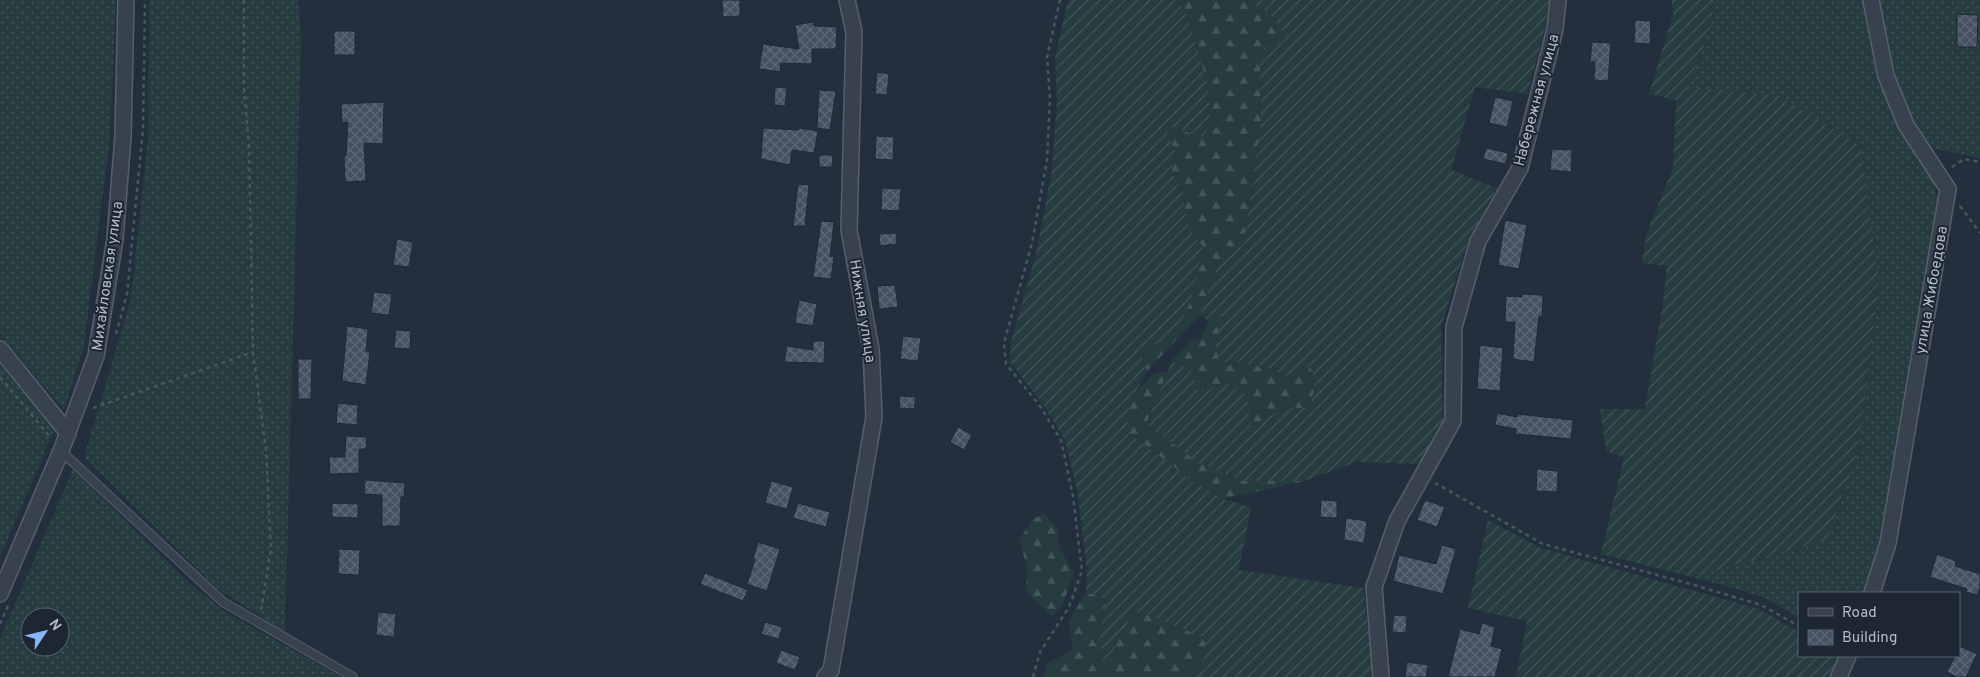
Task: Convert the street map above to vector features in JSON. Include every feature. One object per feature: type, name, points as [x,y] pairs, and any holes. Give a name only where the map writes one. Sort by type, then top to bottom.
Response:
[{"type":"street","name":"Михайловская улица","points":[[0,594],[61,451],[96,356],[115,239],[123,136],[126,0]]},
{"type":"street","name":"Нижняя улица","points":[[824,677],[831,670],[874,417],[871,349],[849,230],[854,32],[847,0]]},
{"type":"street","name":"Набережная улица","points":[[1381,677],[1374,587],[1397,521],[1453,420],[1454,327],[1478,241],[1520,168],[1555,29],[1558,0]]},
{"type":"street","points":[[1871,0],[1889,84],[1906,125],[1948,189]]},
{"type":"street","name":"улица Жибоедова","points":[[1872,592],[1888,543],[1948,189]]},
{"type":"street","points":[[0,349],[68,433]]},
{"type":"street","points":[[1839,677],[1848,657]]},
{"type":"lane","points":[[61,451],[223,602],[353,677]]},
{"type":"path","points":[[244,0],[244,88],[249,146],[253,352],[266,450],[271,549],[259,622]]},
{"type":"path","points":[[1033,677],[1040,652],[1069,607],[1082,570],[1073,496],[1060,440],[1040,406],[1006,364],[1004,343],[1032,243],[1047,160],[1050,98],[1047,57],[1060,0]]},
{"type":"path","points":[[1980,162],[1964,159],[1948,169],[1948,189],[1980,233]]},
{"type":"path","points":[[75,413],[253,352]]},
{"type":"path","points":[[0,377],[61,451]]},
{"type":"path","points":[[1422,476],[1543,544],[1694,585],[1761,606],[1798,625]]},
{"type":"green space","points":[[0,0],[116,0],[110,136],[84,346],[64,410],[0,334]]},
{"type":"green space","points":[[149,0],[298,0],[301,38],[285,632],[218,589],[84,457],[131,299],[148,140]]},
{"type":"green space","points":[[1068,0],[1174,0],[1185,9],[1207,81],[1211,122],[1203,137],[1164,125],[1175,151],[1171,173],[1181,185],[1188,226],[1203,247],[1190,301],[1179,325],[1170,335],[1158,343],[1139,348],[1147,371],[1135,393],[1126,418],[1130,434],[1191,480],[1223,499],[1251,507],[1239,570],[1363,588],[1374,677],[1192,677],[1204,658],[1206,638],[1135,611],[1116,642],[1115,658],[1102,660],[1100,635],[1106,599],[1086,592],[1087,573],[1078,495],[1065,440],[1042,403],[1010,362],[1011,342],[1038,246],[1052,169],[1057,101],[1055,57]]},
{"type":"green space","points":[[1174,0],[1255,0],[1252,5],[1267,11],[1285,34],[1264,48],[1260,63],[1261,121],[1244,244],[1219,262],[1200,315],[1147,371],[1139,348],[1158,343],[1196,275],[1203,247],[1188,226],[1181,185],[1171,173],[1175,151],[1163,124],[1203,137],[1207,81],[1185,9]]},
{"type":"green space","points":[[1255,0],[1549,0],[1545,29],[1527,94],[1475,87],[1451,170],[1497,188],[1469,238],[1441,327],[1443,421],[1420,464],[1356,462],[1304,481],[1242,481],[1199,463],[1146,424],[1172,361],[1191,370],[1199,392],[1227,383],[1247,396],[1250,426],[1286,408],[1310,408],[1316,381],[1310,366],[1286,376],[1254,365],[1220,363],[1215,345],[1223,316],[1209,321],[1200,315],[1219,262],[1244,244],[1261,121],[1260,63],[1264,48],[1285,34],[1267,11],[1252,5]]},
{"type":"green space","points":[[1672,0],[1713,0],[1712,24],[1688,87],[1778,95],[1861,146],[1879,285],[1859,448],[1827,540],[1692,577],[1601,554],[1624,457],[1606,451],[1600,409],[1645,409],[1662,309],[1667,266],[1642,263],[1646,235],[1673,168],[1676,100],[1649,94],[1673,15]]},
{"type":"green space","points":[[1713,0],[1863,0],[1877,75],[1900,133],[1932,178],[1939,200],[1881,539],[1867,588],[1865,592],[1798,592],[1798,616],[1761,596],[1692,577],[1827,539],[1859,448],[1879,285],[1861,146],[1687,87],[1712,24]]},
{"type":"green space","points":[[1877,0],[1980,0],[1980,158],[1930,148],[1910,122],[1891,70]]},
{"type":"green space","points":[[1223,316],[1215,345],[1220,363],[1254,365],[1286,376],[1310,366],[1316,381],[1310,409],[1286,408],[1250,426],[1227,383],[1199,392],[1191,370],[1172,361],[1190,341],[1201,339],[1209,321]]},
{"type":"green space","points":[[0,361],[55,428],[0,557]]},
{"type":"green space","points":[[1168,371],[1146,424],[1242,481],[1304,481],[1223,499],[1191,480],[1130,434],[1126,418],[1135,393],[1154,374]]},
{"type":"green space","points":[[73,469],[187,581],[225,612],[341,677],[0,677],[0,639]]},
{"type":"green space","points":[[1044,513],[1058,530],[1060,549],[1074,573],[1063,603],[1052,617],[1026,591],[1027,566],[1019,541],[1031,521]]},
{"type":"green space","points":[[1488,520],[1541,548],[1759,609],[1798,631],[1798,657],[1842,658],[1835,677],[1516,677],[1527,621],[1468,608]]},
{"type":"green space","points":[[1086,592],[1106,599],[1100,635],[1115,658],[1116,642],[1135,611],[1207,638],[1204,658],[1192,677],[1044,677],[1047,664],[1073,649],[1068,623]]},
{"type":"building","points":[[722,0],[740,0],[740,16],[723,17]]},
{"type":"building","points":[[1957,14],[1978,15],[1977,47],[1957,47]]},
{"type":"building","points":[[1635,20],[1651,21],[1650,44],[1634,43]]},
{"type":"building","points":[[813,22],[814,26],[837,27],[836,49],[812,49],[812,64],[781,63],[780,72],[759,69],[763,44],[799,49],[795,25]]},
{"type":"building","points":[[334,31],[355,31],[355,55],[334,55]]},
{"type":"building","points":[[1592,42],[1611,43],[1608,81],[1594,80],[1595,62],[1590,62]]},
{"type":"building","points":[[877,72],[889,74],[887,95],[875,94]]},
{"type":"building","points":[[775,87],[787,88],[785,106],[774,105]]},
{"type":"building","points":[[819,90],[836,91],[830,130],[817,128]]},
{"type":"building","points":[[1495,97],[1513,101],[1507,127],[1489,123]]},
{"type":"building","points":[[384,102],[383,144],[364,143],[366,181],[345,182],[344,157],[346,156],[348,122],[342,123],[341,104]]},
{"type":"building","points":[[763,128],[799,130],[799,128],[818,131],[814,153],[792,150],[790,165],[761,159]]},
{"type":"building","points":[[876,136],[894,137],[893,160],[875,159]]},
{"type":"building","points":[[1486,148],[1508,153],[1506,164],[1483,159]]},
{"type":"building","points":[[1552,149],[1572,150],[1571,172],[1550,170]]},
{"type":"building","points":[[819,155],[833,155],[832,167],[819,167]]},
{"type":"building","points":[[798,184],[809,185],[805,226],[793,226]]},
{"type":"building","points":[[882,188],[901,189],[899,211],[881,210]]},
{"type":"building","points":[[1505,220],[1527,225],[1519,269],[1498,265]]},
{"type":"building","points":[[821,221],[834,222],[830,256],[834,257],[831,279],[813,277]]},
{"type":"building","points":[[896,233],[897,244],[880,246],[879,234]]},
{"type":"building","points":[[397,239],[413,242],[409,267],[393,265]]},
{"type":"building","points":[[895,285],[898,307],[879,309],[877,286]]},
{"type":"building","points":[[374,292],[392,294],[389,315],[371,313]]},
{"type":"building","points":[[1522,294],[1543,295],[1542,317],[1539,316],[1534,362],[1513,359],[1515,322],[1505,322],[1506,296],[1522,297]]},
{"type":"building","points":[[799,300],[817,304],[813,326],[795,323]]},
{"type":"building","points":[[347,326],[368,329],[366,352],[370,352],[366,385],[342,381]]},
{"type":"building","points":[[396,330],[411,331],[410,349],[394,348]]},
{"type":"building","points":[[903,336],[921,338],[918,361],[900,359]]},
{"type":"building","points":[[813,341],[825,341],[824,363],[784,362],[787,346],[813,350]]},
{"type":"building","points":[[1480,345],[1503,348],[1500,391],[1477,389]]},
{"type":"building","points":[[298,359],[312,359],[311,399],[298,399]]},
{"type":"building","points":[[900,396],[916,397],[914,409],[899,408]]},
{"type":"building","points":[[338,403],[358,405],[357,425],[336,423]]},
{"type":"building","points":[[1497,413],[1517,417],[1517,414],[1573,420],[1571,439],[1516,434],[1516,429],[1495,425]]},
{"type":"building","points":[[958,427],[972,435],[964,450],[950,442]]},
{"type":"building","points":[[346,436],[367,437],[366,449],[359,449],[359,473],[330,474],[329,457],[345,457]]},
{"type":"building","points":[[1537,469],[1558,471],[1557,492],[1536,491]]},
{"type":"building","points":[[365,480],[405,483],[404,497],[401,497],[400,526],[382,526],[382,495],[364,494]]},
{"type":"building","points":[[771,481],[793,487],[787,509],[765,503]]},
{"type":"building","points":[[1321,500],[1337,501],[1337,518],[1320,517]]},
{"type":"building","points":[[1425,500],[1445,507],[1437,527],[1417,520]]},
{"type":"building","points":[[332,503],[358,504],[358,518],[332,517]]},
{"type":"building","points":[[798,503],[830,512],[826,527],[793,518]]},
{"type":"building","points":[[1346,518],[1367,521],[1364,543],[1344,540]]},
{"type":"building","points":[[758,542],[780,549],[767,591],[747,584],[755,560],[753,559]]},
{"type":"building","points":[[1442,545],[1456,549],[1443,594],[1393,581],[1399,555],[1436,564]]},
{"type":"building","points":[[339,549],[360,550],[359,575],[338,574]]},
{"type":"building","points":[[1937,554],[1956,561],[1955,566],[1980,574],[1980,587],[1977,595],[1966,592],[1967,589],[1930,577]]},
{"type":"building","points":[[705,573],[748,590],[743,601],[700,584]]},
{"type":"building","points":[[378,612],[396,614],[394,637],[376,635]]},
{"type":"building","points":[[1394,615],[1407,616],[1406,633],[1392,632]]},
{"type":"building","points":[[765,622],[782,627],[779,639],[761,634]]},
{"type":"building","points":[[1482,623],[1495,627],[1491,646],[1502,649],[1495,677],[1448,677],[1460,629],[1479,634]]},
{"type":"building","points":[[1960,646],[1977,654],[1966,677],[1957,677],[1947,672],[1954,657],[1960,657]]},
{"type":"building","points":[[781,650],[800,657],[795,670],[776,663]]},
{"type":"building","points":[[1407,662],[1428,665],[1426,677],[1405,677]]}]
